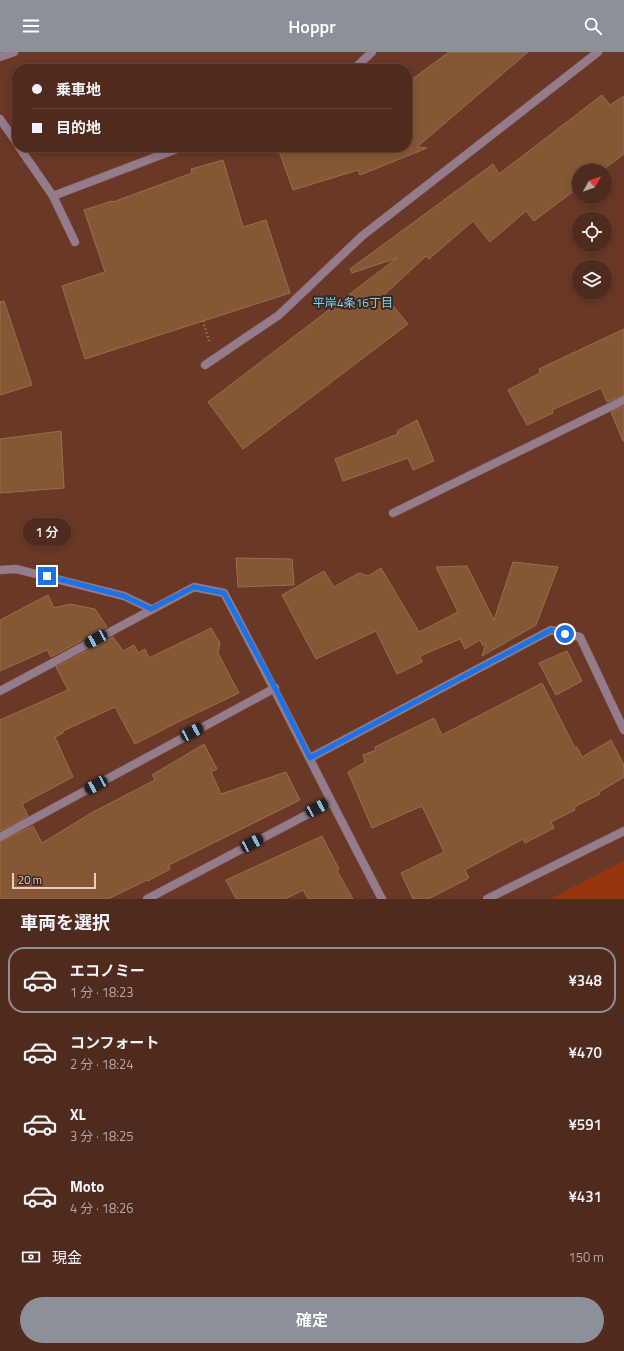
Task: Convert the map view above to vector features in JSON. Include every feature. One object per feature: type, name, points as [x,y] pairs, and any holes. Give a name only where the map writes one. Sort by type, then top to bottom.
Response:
[{"type":"street","points":[[0,57],[14,52]]},
{"type":"street","points":[[359,64],[372,52]]},
{"type":"street","points":[[205,365],[279,314],[362,236],[598,52]]},
{"type":"street","points":[[0,119],[12,137]]},
{"type":"street","points":[[22,152],[53,196],[75,242]]},
{"type":"street","points":[[53,196],[169,152]]},
{"type":"street","points":[[393,513],[624,400]]},
{"type":"street","points":[[0,570],[16,569],[124,596],[151,609]]},
{"type":"street","points":[[0,692],[194,587],[224,593],[275,688],[330,802],[382,899]]},
{"type":"street","points":[[310,758],[551,630],[580,637],[624,730]]},
{"type":"street","points":[[0,837],[275,688]]},
{"type":"street","points":[[147,899],[330,802]]},
{"type":"street","points":[[487,899],[624,831]]},
{"type":"shaded area","points":[[624,861],[624,899],[550,899]]},
{"type":"building","points":[[449,52],[528,52],[417,147],[427,148],[360,175],[358,170],[293,190],[279,152],[412,152],[412,79]]},
{"type":"building","points":[[602,95],[610,105],[624,96],[624,154],[610,164],[572,164],[572,192],[534,221],[526,211],[490,242],[473,221],[429,259],[426,256],[384,295],[408,324],[243,449],[208,402],[397,258],[352,273],[350,269],[493,164],[499,174]]},
{"type":"building","points":[[223,160],[243,227],[266,220],[290,293],[85,359],[62,286],[105,272],[84,210],[112,201],[113,202],[192,173],[191,169]]},
{"type":"building","points":[[4,301],[32,385],[0,395],[0,302]]},
{"type":"building","points":[[624,329],[624,395],[607,402],[601,388],[552,410],[553,413],[527,425],[508,390],[540,373],[539,369]]},
{"type":"building","points":[[624,406],[624,441],[623,441],[611,412]]},
{"type":"building","points":[[417,420],[434,461],[413,470],[408,458],[343,481],[335,459],[398,434],[397,431]]},
{"type":"building","points":[[61,431],[64,488],[0,493],[0,439]]},
{"type":"building","points":[[236,558],[292,559],[294,585],[238,587]]},
{"type":"building","points":[[513,562],[558,567],[536,625],[482,656],[486,643],[483,646],[480,640],[465,649],[460,639],[420,656],[422,662],[397,674],[376,631],[316,659],[282,595],[324,571],[334,587],[359,573],[368,576],[381,568],[419,632],[458,612],[436,567],[467,566],[494,620]]},
{"type":"building","points":[[48,595],[54,608],[70,604],[95,609],[107,627],[51,657],[47,650],[0,671],[0,620]]},
{"type":"building","points":[[211,628],[220,643],[218,653],[239,693],[135,744],[115,707],[63,731],[63,733],[55,737],[73,777],[22,804],[28,816],[0,831],[0,720],[68,690],[56,667],[113,637],[123,651],[134,645],[138,653],[145,649],[149,658]]},
{"type":"building","points":[[567,651],[582,681],[556,695],[539,663]]},
{"type":"building","points":[[542,683],[575,748],[577,747],[582,757],[611,740],[624,765],[624,777],[599,792],[600,794],[574,807],[575,810],[551,822],[554,828],[525,843],[523,839],[465,870],[469,878],[428,899],[413,899],[401,873],[444,852],[422,806],[372,828],[348,772],[365,762],[363,755],[376,750],[375,747],[434,718],[442,735]]},
{"type":"building","points":[[204,744],[217,769],[211,772],[221,794],[286,772],[300,800],[169,865],[170,869],[148,881],[147,880],[108,899],[0,899],[0,842],[33,826],[42,843],[93,812],[155,780],[152,775]]},
{"type":"building","points":[[322,836],[339,869],[337,871],[353,899],[308,899],[303,890],[285,899],[236,899],[226,880]]},
{"type":"district","name":"平岸4条16丁目","points":[[353,303]]},
{"type":"route","points":[[47,576],[124,596],[151,609],[194,587],[224,593],[275,688],[310,758],[551,630],[565,634]]}]
